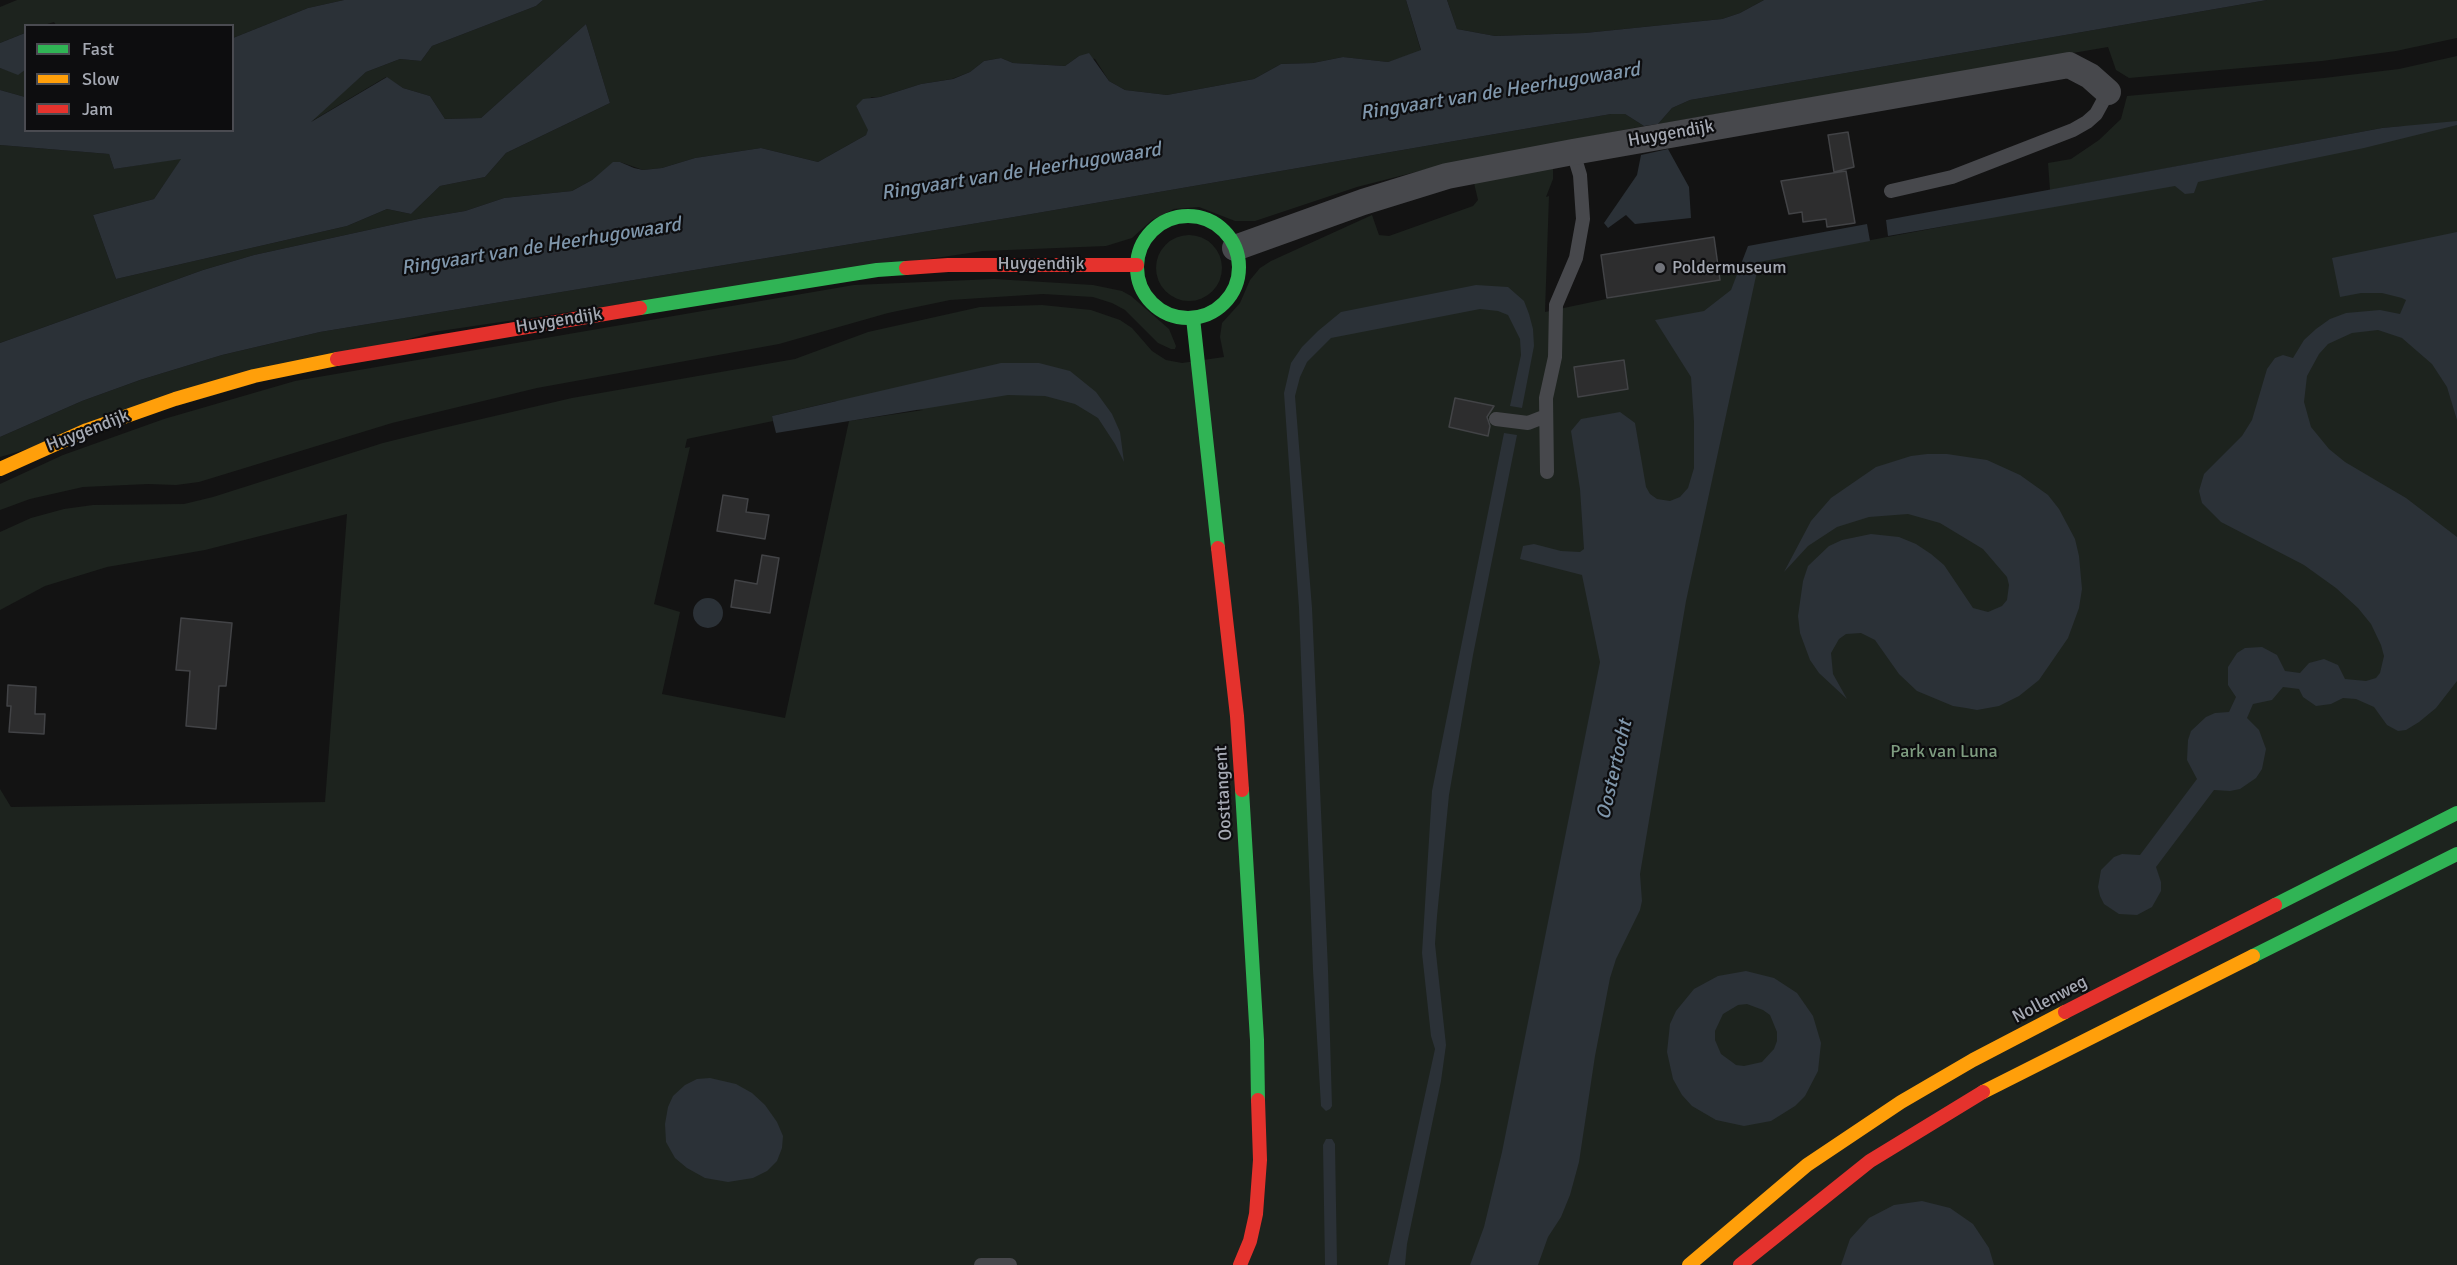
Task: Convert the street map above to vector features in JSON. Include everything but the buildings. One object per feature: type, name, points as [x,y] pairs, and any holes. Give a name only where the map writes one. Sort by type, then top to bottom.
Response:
[{"type":"main road","points":[[1186,216],[1209,221],[1227,234],[1235,248],[1239,274],[1235,287],[1218,308],[1206,315],[1179,318],[1165,313],[1153,305],[1141,287],[1137,266],[1139,250],[1158,226],[1171,219],[1186,216]]},
{"type":"main road","name":"Huygendijk","points":[[0,469],[87,430],[176,399],[254,376],[381,350],[877,270],[948,265],[1137,266]]},
{"type":"main road","name":"Oosttangent","points":[[1193,318],[1237,716],[1257,1040],[1260,1160],[1257,1203],[1250,1241],[1240,1265]]},
{"type":"main road","name":"Nollenweg","points":[[1689,1265],[1808,1165],[1901,1102],[1973,1060],[2098,995],[2457,813]]},
{"type":"main road","points":[[1740,1265],[1870,1161],[1953,1109],[1999,1083],[2457,854]]},
{"type":"street","name":"Huygendijk","points":[[1235,248],[1363,202],[1447,176],[1573,152],[2069,65],[2090,76],[2108,92]]},
{"type":"lane","points":[[1891,191],[1952,177],[2073,130],[2096,114],[2108,92]]},
{"type":"lane","points":[[1547,472],[1546,398],[1555,357],[1556,305],[1576,258],[1583,219],[1580,175],[1573,152]]},
{"type":"lane","points":[[1496,420],[1528,423],[1546,417]]},
{"type":"lane","points":[[981,1265],[1010,1265]]},
{"type":"green space","points":[[17,0],[344,0],[308,8],[234,38],[234,24],[56,24],[54,22],[24,24],[24,33],[0,43],[0,7]]},
{"type":"green space","points":[[543,0],[1406,0],[1421,51],[1388,62],[1343,57],[1313,63],[1281,64],[1254,79],[1167,95],[1125,90],[1109,81],[1095,59],[1079,56],[1065,66],[1013,63],[1001,58],[984,61],[970,72],[952,79],[921,84],[880,97],[872,97],[856,106],[869,130],[866,135],[818,162],[761,148],[695,158],[662,168],[643,170],[614,162],[592,180],[572,191],[504,198],[465,211],[254,255],[203,270],[0,343],[0,145],[109,154],[114,169],[182,158],[154,199],[93,215],[116,279],[347,226],[387,209],[411,214],[440,186],[485,177],[506,153],[610,103],[586,24],[481,118],[445,119],[430,96],[403,88],[386,77],[307,124],[366,72],[400,59],[421,61],[432,46],[536,6]]},
{"type":"green space","points":[[1447,0],[1764,0],[1740,13],[1722,19],[1585,33],[1495,36],[1457,29]]},
{"type":"green space","points":[[2267,0],[2457,0],[2457,38],[2396,51],[2322,61],[2129,78],[2116,70],[2108,47],[1658,124],[1672,108],[1690,100]]},
{"type":"green space","name":"Park van Luna","points":[[2457,56],[2457,1265],[0,1265],[0,789],[11,807],[325,802],[347,514],[205,550],[107,567],[45,586],[0,610],[0,532],[31,518],[64,509],[93,505],[184,504],[213,497],[383,443],[443,428],[572,398],[795,359],[868,332],[980,307],[1042,305],[1091,310],[1120,320],[1132,328],[1152,351],[1166,360],[1182,363],[1224,357],[1220,337],[1222,323],[1240,303],[1250,280],[1260,268],[1271,261],[1372,215],[1379,235],[1389,236],[1473,206],[1478,200],[1474,183],[1553,165],[1553,179],[1546,197],[1549,196],[1545,312],[1757,267],[1759,261],[1978,220],[2404,126],[2382,128],[2050,190],[2048,163],[2071,159],[2099,140],[2121,119],[2127,96],[2399,69]],"holes":[[[836,401],[923,410],[849,421],[785,718],[662,694],[680,612],[654,604],[690,447],[685,448],[687,439],[773,421],[772,416]]]},
{"type":"green space","points":[[0,68],[18,74],[24,71],[24,97],[0,90]]},
{"type":"green space","points":[[1611,114],[1625,114],[1644,126],[1439,166],[1357,187],[1255,221],[1235,221],[1199,207],[1174,209],[1152,220],[1132,238],[1106,246],[983,251],[433,332],[0,457],[0,437],[82,401],[140,380],[222,355],[320,332],[1014,217]]},
{"type":"green space","points":[[1189,235],[1202,238],[1212,245],[1219,255],[1222,268],[1219,281],[1212,291],[1202,298],[1189,301],[1176,298],[1166,291],[1159,281],[1156,268],[1159,255],[1166,245],[1176,238]]},
{"type":"green space","points":[[994,279],[1093,285],[1122,291],[1169,329],[1176,346],[1175,349],[1158,343],[1125,310],[1093,297],[1043,294],[950,300],[888,313],[779,344],[537,388],[392,423],[199,482],[176,485],[83,487],[30,499],[0,510],[0,484],[63,455],[164,419],[295,381],[854,285]]},
{"type":"water","points":[[344,0],[543,0],[536,6],[432,46],[421,61],[400,59],[366,72],[311,122],[387,77],[403,88],[430,96],[445,119],[481,118],[586,24],[610,103],[506,153],[485,177],[440,186],[411,214],[387,209],[347,226],[116,279],[93,215],[154,199],[181,159],[114,169],[109,154],[0,145],[0,90],[24,97],[24,132],[234,132],[234,38],[308,8]]},
{"type":"water","name":"Ringvaart van de Heerhugowaard","points":[[1406,0],[1447,0],[1457,29],[1495,36],[1585,33],[1722,19],[1740,13],[1764,0],[2267,0],[1690,100],[1672,108],[1658,124],[1644,126],[1625,114],[1611,114],[1014,217],[320,332],[222,355],[140,380],[82,401],[0,437],[0,343],[203,270],[254,255],[465,211],[504,198],[572,191],[592,180],[613,162],[620,162],[643,170],[662,168],[695,158],[761,148],[818,162],[866,135],[868,130],[856,106],[863,99],[880,97],[921,84],[953,79],[970,72],[984,61],[1001,58],[1013,63],[1065,66],[1079,56],[1089,53],[1109,81],[1125,90],[1167,95],[1254,79],[1281,64],[1313,63],[1343,57],[1388,62],[1421,50]]},
{"type":"water","points":[[24,33],[24,71],[18,75],[0,68],[0,43]]},
{"type":"water","points":[[2457,121],[2457,125],[2364,148],[2198,182],[2194,193],[2185,194],[2175,186],[1888,236],[1886,220],[2382,128]]},
{"type":"water","points":[[1668,149],[1689,187],[1691,218],[1635,224],[1626,215],[1608,228],[1604,223],[1637,175],[1641,155]]},
{"type":"water","name":"Oostertocht","points":[[1867,224],[1870,241],[1759,262],[1686,601],[1640,874],[1642,901],[1610,978],[1595,1056],[1579,1162],[1570,1195],[1561,1217],[1548,1237],[1538,1265],[1470,1265],[1484,1227],[1502,1152],[1600,662],[1582,575],[1520,559],[1523,546],[1534,544],[1561,551],[1580,552],[1584,549],[1580,489],[1571,431],[1581,419],[1620,412],[1635,423],[1646,487],[1650,494],[1657,499],[1670,501],[1680,497],[1688,488],[1694,468],[1691,377],[1655,320],[1704,311],[1731,290],[1748,246]]},
{"type":"water","points":[[2457,232],[2457,420],[2447,387],[2432,364],[2402,338],[2378,330],[2352,333],[2328,344],[2319,354],[2307,376],[2304,402],[2311,427],[2329,449],[2345,462],[2406,498],[2457,537],[2457,681],[2436,708],[2406,730],[2398,731],[2387,725],[2374,707],[2356,699],[2343,698],[2331,704],[2316,706],[2303,697],[2299,689],[2283,687],[2272,700],[2253,704],[2247,718],[2259,730],[2266,749],[2262,769],[2256,778],[2240,789],[2214,790],[2156,867],[2161,882],[2161,891],[2152,907],[2137,915],[2119,914],[2104,904],[2100,896],[2098,887],[2101,870],[2114,857],[2122,854],[2140,855],[2197,779],[2187,760],[2188,740],[2191,731],[2206,717],[2215,713],[2229,712],[2236,697],[2228,685],[2228,667],[2237,653],[2245,648],[2262,647],[2277,655],[2285,671],[2300,673],[2309,663],[2324,659],[2338,665],[2345,679],[2366,681],[2376,678],[2380,673],[2384,656],[2381,645],[2371,624],[2358,608],[2336,588],[2304,565],[2221,522],[2202,503],[2199,491],[2204,474],[2242,436],[2252,420],[2267,369],[2275,358],[2283,355],[2293,358],[2304,340],[2316,329],[2330,319],[2346,313],[2380,310],[2400,314],[2406,300],[2402,298],[2382,293],[2361,293],[2340,297],[2332,258]]},
{"type":"water","points":[[1476,285],[1508,287],[1524,301],[1529,314],[1534,346],[1522,408],[1510,406],[1521,355],[1520,339],[1508,315],[1498,311],[1480,309],[1331,338],[1307,362],[1295,396],[1312,608],[1328,970],[1332,1106],[1326,1111],[1321,1106],[1313,970],[1299,608],[1284,393],[1291,363],[1302,347],[1341,312]]},
{"type":"water","points":[[1001,363],[1039,363],[1070,371],[1096,392],[1112,414],[1120,432],[1124,462],[1098,418],[1075,404],[1045,396],[1008,395],[776,433],[772,416]]},
{"type":"water","points":[[1504,433],[1517,435],[1473,655],[1449,795],[1437,916],[1435,944],[1446,1045],[1441,1081],[1407,1244],[1405,1265],[1388,1265],[1435,1049],[1431,1036],[1422,953],[1432,791]]},
{"type":"water","points":[[1947,454],[1987,460],[2020,475],[2048,495],[2059,509],[2075,539],[2082,589],[2079,608],[2068,638],[2039,680],[2019,696],[1999,706],[1977,710],[1953,706],[1917,691],[1899,674],[1875,640],[1861,633],[1846,634],[1839,639],[1831,653],[1833,674],[1847,699],[1819,673],[1810,660],[1800,633],[1798,616],[1803,581],[1808,566],[1829,546],[1842,540],[1871,534],[1899,537],[1931,554],[1944,565],[1973,608],[1988,612],[2002,606],[2007,600],[2009,585],[2007,577],[1983,549],[1940,523],[1908,514],[1869,517],[1837,527],[1808,546],[1784,572],[1811,521],[1831,498],[1876,467],[1911,456]]},
{"type":"water","points":[[708,598],[719,602],[723,613],[719,624],[708,628],[697,624],[693,613],[697,602]]},
{"type":"water","points":[[1746,971],[1774,978],[1797,993],[1813,1016],[1821,1043],[1818,1071],[1805,1096],[1795,1106],[1771,1121],[1744,1126],[1716,1120],[1692,1106],[1682,1095],[1673,1079],[1667,1052],[1670,1024],[1676,1011],[1694,989],[1718,976]],"holes":[[[1747,1004],[1770,1015],[1777,1032],[1774,1049],[1762,1062],[1744,1066],[1736,1065],[1721,1054],[1715,1040],[1715,1031],[1723,1014],[1738,1005]]]},
{"type":"water","points":[[710,1078],[736,1084],[752,1093],[765,1105],[777,1122],[783,1136],[782,1148],[777,1161],[767,1171],[753,1178],[728,1182],[705,1178],[675,1158],[666,1142],[665,1124],[668,1107],[673,1096],[685,1085],[697,1079]]},
{"type":"water","points":[[1326,1139],[1332,1139],[1335,1144],[1337,1265],[1325,1265],[1323,1145]]},
{"type":"water","points":[[1922,1201],[1950,1208],[1973,1224],[1989,1248],[1994,1265],[1841,1265],[1850,1239],[1869,1218],[1894,1205]]},
{"type":"traffic: fast","points":[[1188,216],[1207,220],[1224,231],[1235,248],[1239,267],[1235,286],[1224,303],[1207,314],[1188,318],[1169,314],[1152,303],[1141,286],[1137,267],[1141,248],[1152,231],[1169,220],[1188,216]]},
{"type":"traffic: fast","points":[[640,308],[877,270],[906,268]]},
{"type":"traffic: fast","points":[[1193,318],[1218,548]]},
{"type":"traffic: fast","points":[[1242,790],[1257,1040],[1258,1100]]},
{"type":"traffic: fast","points":[[2275,905],[2457,813]]},
{"type":"traffic: fast","points":[[2253,956],[2457,854]]},
{"type":"traffic: slow","points":[[0,469],[87,430],[175,399],[254,376],[337,359]]},
{"type":"traffic: slow","points":[[1983,1092],[2253,956]]},
{"type":"traffic: slow","points":[[1689,1265],[1807,1165],[1901,1102],[1973,1060],[2065,1012]]},
{"type":"traffic: jam","points":[[906,268],[948,265],[1137,265]]},
{"type":"traffic: jam","points":[[337,359],[640,308]]},
{"type":"traffic: jam","points":[[1218,548],[1237,716],[1242,790]]},
{"type":"traffic: jam","points":[[2065,1012],[2275,905]]},
{"type":"traffic: jam","points":[[1740,1265],[1870,1161],[1983,1092]]},
{"type":"traffic: jam","points":[[1240,1265],[1250,1241],[1256,1214],[1260,1160],[1258,1100]]},
{"type":"place","name":"Poldermuseum","points":[[1660,268]]}]
